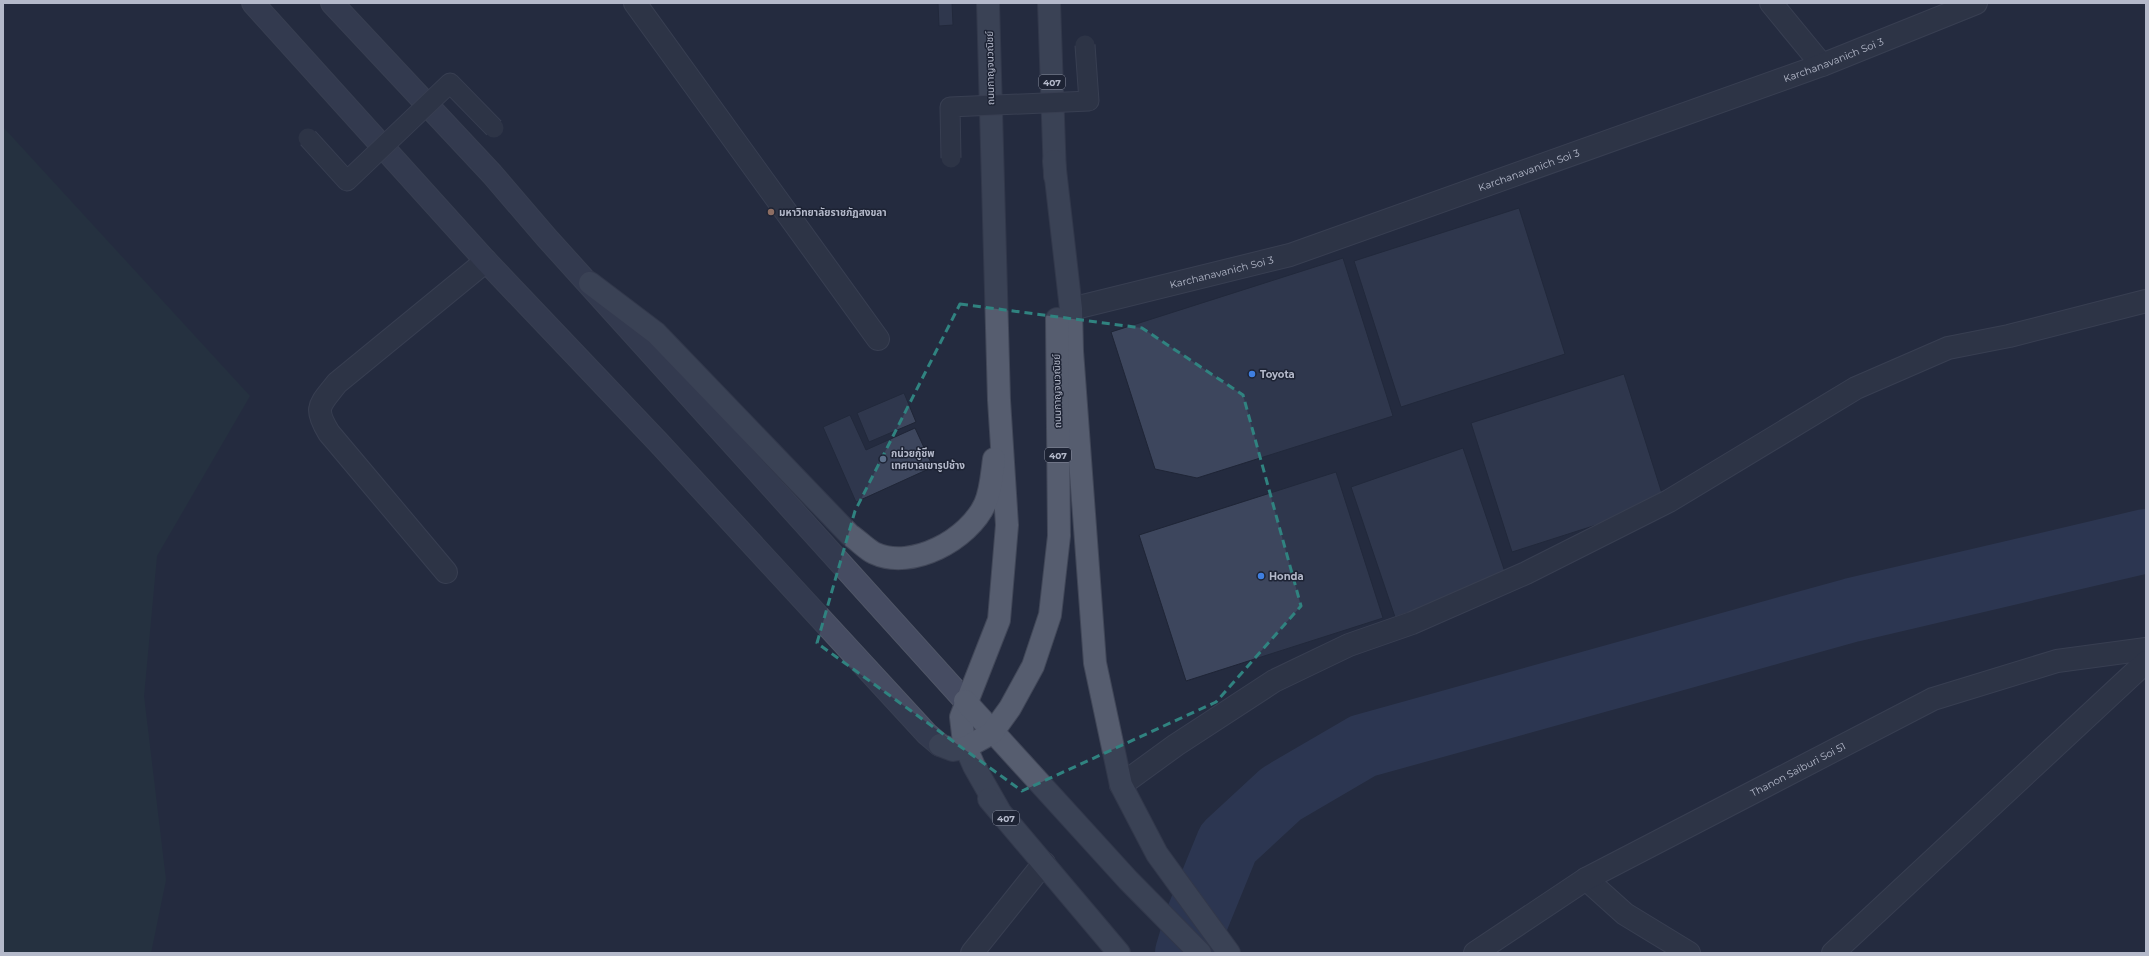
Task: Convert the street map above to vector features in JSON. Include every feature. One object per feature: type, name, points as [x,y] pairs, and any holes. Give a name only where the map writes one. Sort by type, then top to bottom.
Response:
[{"type":"main road","points":[[253,3],[486,261],[659,443],[927,734],[940,745],[954,750],[965,748]]},
{"type":"main road","points":[[332,3],[492,174],[546,237],[590,283],[992,733],[1065,810],[1128,880],[1200,953]]},
{"type":"main road","name":"ถนนกาญจนวณิชย์","points":[[988,3],[999,400],[1007,525],[999,620],[965,701],[961,717],[965,748],[999,810]]},
{"type":"main road","name":"ถนนกาญจนวณิชย์","points":[[965,748],[992,733],[1010,708],[1033,666],[1050,615],[1059,536],[1054,161],[1049,3]]},
{"type":"main road","points":[[1054,161],[1071,309],[1072,351],[1095,663],[1121,785],[1157,854],[1228,953]]},
{"type":"main road","points":[[590,283],[656,333],[850,534],[875,553],[898,558],[922,556],[961,534],[975,520],[986,503],[992,476],[999,400]]},
{"type":"main road","name":"407","points":[[940,745],[999,810],[1119,953]]},
{"type":"street","points":[[635,3],[878,339]]},
{"type":"street","points":[[1771,3],[1822,65]]},
{"type":"street","name":"Karchanavanich Soi 3","points":[[1071,309],[1290,255],[1822,65],[1976,3]]},
{"type":"street","points":[[446,572],[329,433],[319,417],[321,404],[337,383],[486,261]]},
{"type":"street","points":[[1121,785],[1176,745],[1274,682],[1350,644],[1412,622],[1526,573],[1669,502],[1856,388],[1948,348],[2009,336],[2146,301]]},
{"type":"street","name":"Thanon Saiburi Soi 51","points":[[1475,953],[1586,879],[1933,699],[2057,661],[2146,649]]},
{"type":"street","points":[[1833,953],[2146,662]]},
{"type":"street","points":[[972,953],[1044,863]]},
{"type":"street","points":[[1586,879],[1626,914],[1689,953]]},
{"type":"lane","points":[[951,158],[950,107],[1089,102],[1085,45]]},
{"type":"lane","points":[[308,138],[347,181],[450,83],[494,128]]},
{"type":"highlighted area","points":[[960,304],[1142,328],[1243,395],[1301,606],[1216,702],[1022,791],[817,643],[855,511]]},
{"type":"shaded area","points":[[3,127],[250,396],[157,556],[144,696],[166,880],[151,953],[3,953]]},
{"type":"building","points":[[938,3],[952,3],[953,25],[939,26]]},
{"type":"building","points":[[1519,208],[1565,354],[1401,407],[1354,261]]},
{"type":"building","name":"Toyota","points":[[1343,258],[1393,416],[1197,478],[1155,469],[1111,332]]},
{"type":"building","points":[[1624,374],[1665,503],[1512,552],[1471,423]]},
{"type":"building","name":"กน่วยกู้ชีพ เทศบาลเขารูปช้าง","points":[[904,393],[916,422],[869,442],[857,413]]},
{"type":"building","name":"กน่วยกู้ชีพ เทศบาลเขารูปช้าง","points":[[850,415],[866,450],[915,428],[933,467],[856,502],[823,427]]},
{"type":"building","points":[[1463,448],[1507,578],[1395,617],[1351,487]]},
{"type":"building","name":"Honda","points":[[1336,472],[1383,618],[1186,681],[1139,535]]},
{"type":"waterway","points":[[1187,953],[1197,919],[1228,843],[1281,794],[1363,746],[1852,610],[2146,541]]},
{"type":"place","name":"มหาวิทยาลัยราชภัฏสงขลา","points":[[771,212]]},
{"type":"place","name":"Toyota","points":[[1252,374]]},
{"type":"place","name":"กน่วยกู้ชีพ เทศบาลเขารูปช้าง","points":[[883,459]]},
{"type":"place","name":"Honda","points":[[1261,576]]}]
